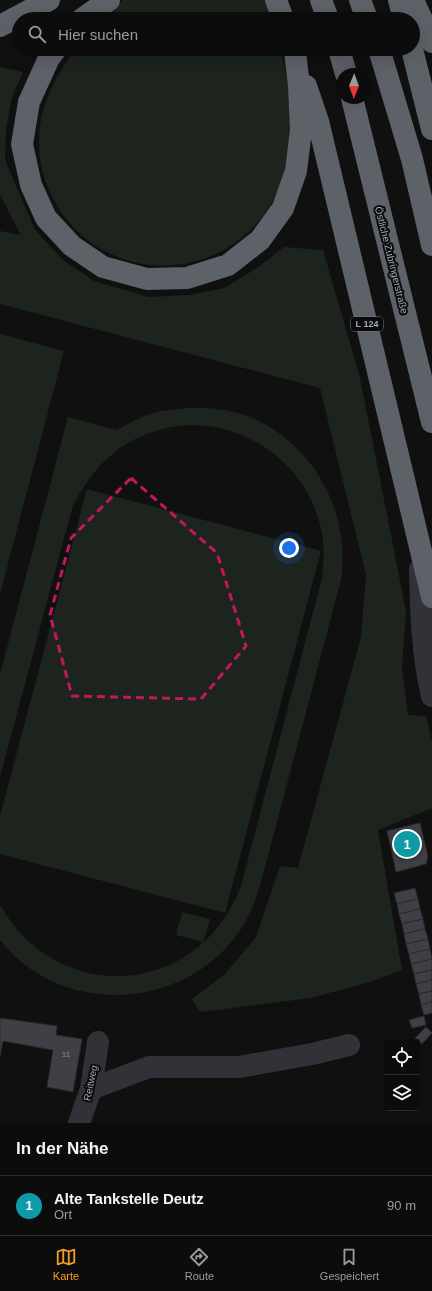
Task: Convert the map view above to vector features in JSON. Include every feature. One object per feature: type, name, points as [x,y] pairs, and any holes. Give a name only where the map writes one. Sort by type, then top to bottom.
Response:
[{"type":"highway","points":[[26,12],[49,0]]},
{"type":"highway","points":[[92,12],[109,0]]},
{"type":"highway","points":[[276,0],[280,12]]},
{"type":"highway","points":[[322,0],[326,12]]},
{"type":"highway","points":[[360,0],[364,12]]},
{"type":"highway","points":[[399,0],[402,12]]},
{"type":"highway","points":[[413,0],[418,12]]},
{"type":"highway","points":[[420,15],[432,42]]},
{"type":"highway","points":[[0,26],[12,20]]},
{"type":"highway","points":[[51,56],[29,102],[22,144],[31,185],[46,218],[72,246],[103,267],[147,279],[186,278],[228,265],[260,240],[283,208],[296,171],[301,130],[299,86],[295,56]]},
{"type":"highway","name":"L 124","points":[[296,56],[318,121],[432,597]]},
{"type":"highway","points":[[341,56],[344,68]]},
{"type":"highway","points":[[381,56],[412,159],[432,245]]},
{"type":"highway","points":[[414,56],[432,129]]},
{"type":"highway","name":"Östliche Zubringerstraße","points":[[353,104],[432,422]]},
{"type":"street","points":[[420,543],[422,631],[426,670],[432,696]]},
{"type":"street","name":"Reitweg","points":[[79,1123],[91,1089],[98,1042]]},
{"type":"street","points":[[91,1089],[149,1067],[239,1067],[312,1054],[348,1045]]},
{"type":"highlighted area","points":[[131,478],[217,553],[246,646],[201,699],[72,696],[50,615],[71,538]]},
{"type":"shaded area","points":[[123,0],[264,0],[268,12],[109,12]]},
{"type":"shaded area","points":[[71,56],[282,56],[289,89],[292,116],[291,143],[289,157],[280,188],[264,215],[243,237],[218,253],[190,263],[160,266],[129,261],[99,248],[89,241],[79,233],[56,204],[50,193],[42,169],[39,152],[41,120],[45,105],[50,90]]},
{"type":"shaded area","points":[[0,67],[23,72],[12,97],[6,130],[5,160],[35,230],[63,260],[94,281],[148,297],[189,295],[224,288],[257,268],[284,247],[323,250],[360,378],[406,611],[402,668],[408,715],[426,716],[432,741],[432,808],[378,830],[402,970],[373,981],[311,998],[200,1012],[192,999],[224,975],[256,937],[280,866],[298,868],[361,637],[366,575],[320,388],[0,304],[0,231],[21,235],[0,195]]},
{"type":"shaded area","points":[[0,334],[64,351],[0,594]]},
{"type":"shaded area","points":[[187,408],[225,410],[252,418],[281,435],[299,451],[314,469],[326,489],[335,510],[343,556],[341,580],[260,886],[243,927],[215,958],[186,978],[155,990],[121,995],[87,992],[55,982],[25,965],[0,940],[0,905],[26,938],[57,961],[91,974],[127,976],[162,968],[194,950],[221,923],[241,886],[322,578],[324,557],[321,528],[310,498],[298,478],[282,461],[263,446],[242,435],[220,428],[196,425],[172,427],[149,433],[120,448],[96,470],[86,483],[73,505],[0,777],[0,674],[68,417],[116,430],[146,415],[161,411]]},
{"type":"shaded area","points":[[87,489],[321,551],[225,913],[0,854],[0,816]]},
{"type":"shaded area","points":[[182,912],[210,919],[203,942],[176,935]]},
{"type":"building","points":[[420,823],[428,857],[426,864],[396,872],[387,831]]},
{"type":"building","points":[[415,888],[418,899],[397,904],[394,893]]},
{"type":"building","points":[[418,899],[420,909],[399,914],[397,904]]},
{"type":"building","points":[[420,909],[423,919],[402,924],[399,914]]},
{"type":"building","points":[[423,919],[425,929],[404,934],[402,924]]},
{"type":"building","points":[[425,929],[428,939],[406,944],[404,934]]},
{"type":"building","points":[[428,939],[430,949],[409,954],[406,944]]},
{"type":"building","points":[[430,949],[432,959],[411,964],[409,954]]},
{"type":"building","points":[[432,959],[432,970],[414,974],[411,964]]},
{"type":"building","points":[[432,970],[432,980],[416,984],[414,974]]},
{"type":"building","points":[[432,980],[432,991],[419,994],[416,984]]},
{"type":"building","points":[[432,991],[432,1002],[421,1005],[419,994]]},
{"type":"building","points":[[432,1002],[432,1013],[424,1015],[421,1005]]},
{"type":"building","points":[[424,1016],[426,1025],[412,1028],[409,1020]]},
{"type":"building","points":[[0,1018],[57,1026],[56,1035],[82,1039],[73,1092],[47,1087],[53,1050],[3,1041],[0,1057]]},
{"type":"building","points":[[426,1027],[432,1033],[422,1044],[420,1042],[420,1039],[415,1038]]},
{"type":"place","name":"Alte Tankstelle Deutz","points":[[407,844]]}]
